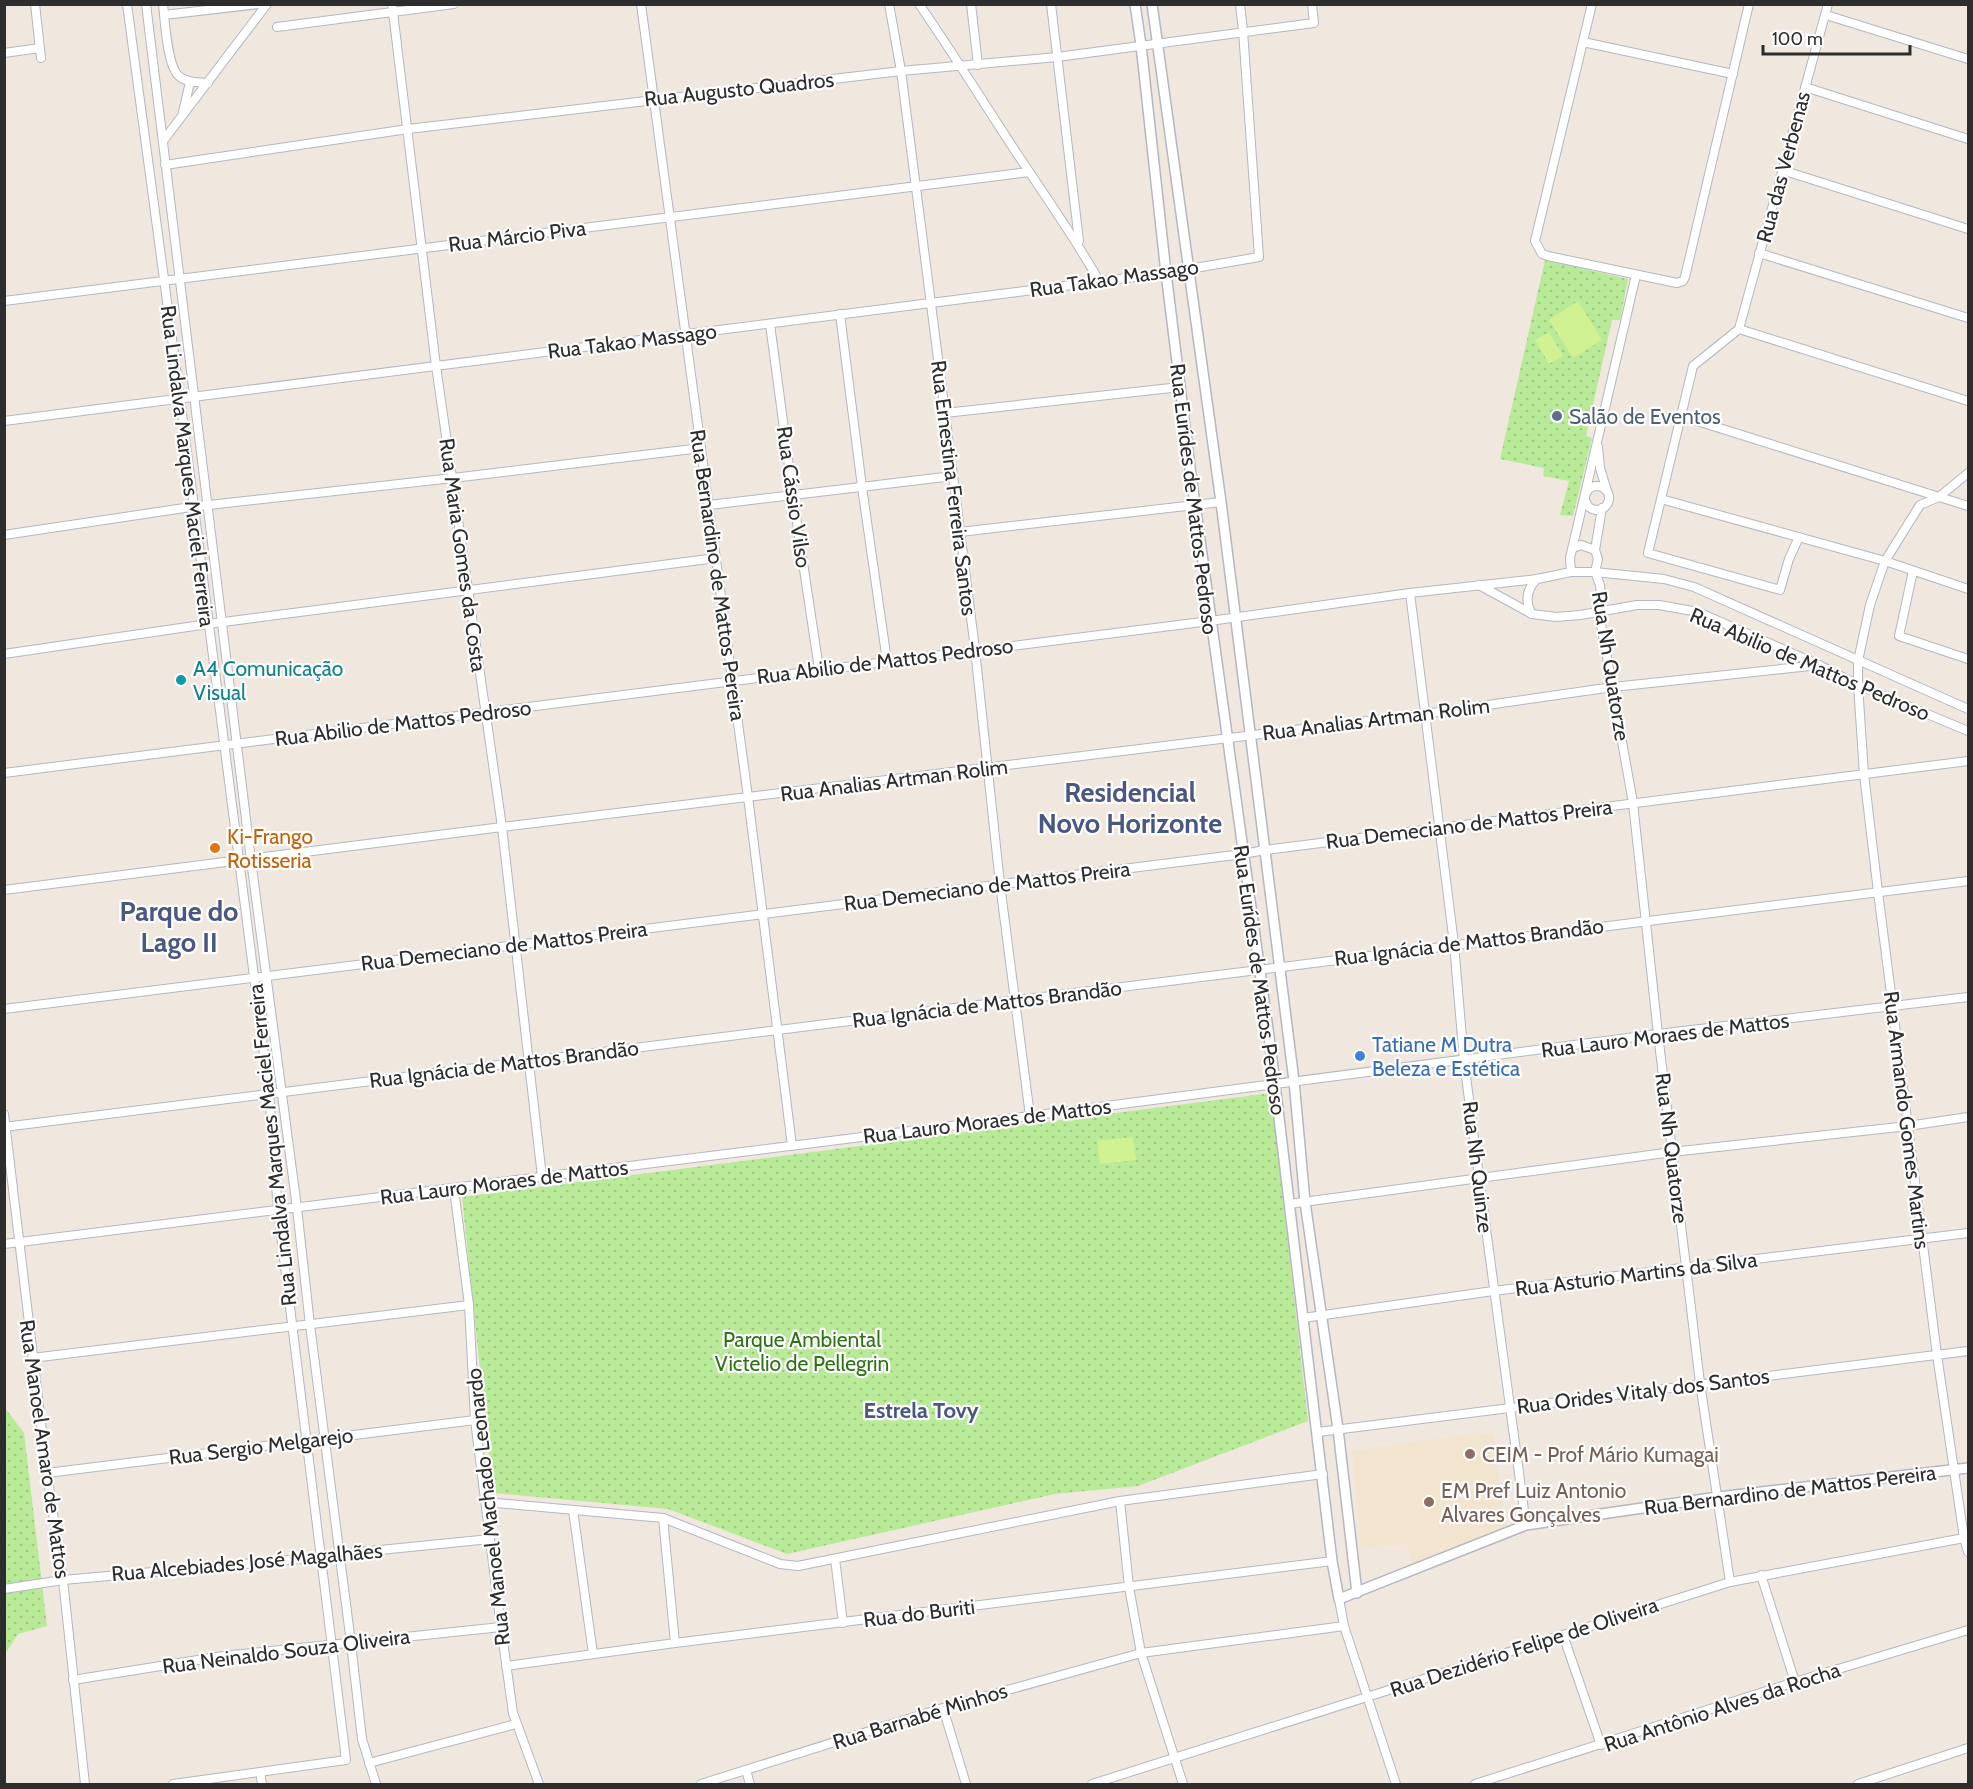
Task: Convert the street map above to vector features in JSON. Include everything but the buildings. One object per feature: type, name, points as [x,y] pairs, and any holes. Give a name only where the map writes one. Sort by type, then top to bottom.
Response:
[{"type":"street","points":[[34,4],[41,58]]},
{"type":"street","name":"Rua Lindalva Marques Maciel Ferreira","points":[[127,4],[269,1094],[278,1210],[346,1760],[260,1772]]},
{"type":"street","name":"Rua Lindalva Marques Maciel Ferreira","points":[[146,4],[193,397],[362,1738],[376,1785]]},
{"type":"street","points":[[163,4],[172,68],[179,77],[190,82],[208,83]]},
{"type":"street","points":[[164,15],[259,4]]},
{"type":"street","points":[[163,141],[267,4]]},
{"type":"street","points":[[277,27],[393,8],[454,4]]},
{"type":"street","name":"Rua Bernardino de Mattos Pereira","points":[[641,4],[733,680],[792,1146]]},
{"type":"street","name":"Rua Ernestina Ferreira Santos","points":[[889,4],[901,71],[975,649],[986,769],[1030,1116]]},
{"type":"street","points":[[919,4],[1079,244],[1099,280]]},
{"type":"street","points":[[971,4],[978,65]]},
{"type":"street","points":[[1051,4],[1079,244]]},
{"type":"street","name":"Rua Eurídes de Mattos Pedroso","points":[[1135,4],[1195,505],[1274,1084],[1332,1561],[1340,1599]]},
{"type":"street","name":"Rua Eurídes de Mattos Pedroso","points":[[1152,4],[1236,616],[1294,1082],[1305,1202],[1338,1429],[1357,1593]]},
{"type":"street","points":[[1240,4],[1243,31]]},
{"type":"street","name":"Rua Augusto Quadros","points":[[165,165],[408,129],[901,71],[1057,57],[1314,23],[1312,4]]},
{"type":"street","points":[[1592,4],[1535,241],[1542,254],[1677,283],[1683,280],[1749,4]]},
{"type":"street","name":"Rua das Verbenas","points":[[1739,329],[1828,4]]},
{"type":"street","name":"Rua Maria Gomes da Costa","points":[[393,8],[436,366],[502,827],[542,1177]]},
{"type":"street","points":[[1826,15],[1968,59]]},
{"type":"street","name":"Rua Takao Massago","points":[[4,421],[1166,273],[1259,257],[1243,31]]},
{"type":"street","points":[[1583,42],[1733,75]]},
{"type":"street","points":[[4,53],[40,48]]},
{"type":"street","points":[[183,113],[190,82]]},
{"type":"street","points":[[1805,87],[1968,139]]},
{"type":"street","points":[[144,129],[161,126]]},
{"type":"street","points":[[1782,170],[1968,229]]},
{"type":"street","name":"Rua Márcio Piva","points":[[4,301],[1029,172]]},
{"type":"street","points":[[1759,253],[1968,318]]},
{"type":"street","points":[[1571,572],[1570,558],[1636,275]]},
{"type":"street","points":[[840,314],[887,661]]},
{"type":"street","name":"Rua Cássio Vilso","points":[[770,324],[819,669]]},
{"type":"street","points":[[1799,537],[1789,559],[1780,590],[1648,553],[1693,366],[1739,329],[1968,401]]},
{"type":"street","points":[[945,413],[1180,387]]},
{"type":"street","points":[[1681,416],[1968,506]]},
{"type":"street","points":[[1595,572],[1598,559],[1595,550],[1602,508],[1608,501],[1600,468],[1597,440]]},
{"type":"street","points":[[4,535],[207,505],[701,448]]},
{"type":"street","name":"Rua Armando Gomes Martins","points":[[1968,474],[1939,496],[1920,505],[1883,561],[1856,660],[1864,774],[1878,892],[1937,1355],[1968,1552]]},
{"type":"street","points":[[709,505],[953,476]]},
{"type":"street","points":[[1602,508],[1592,509],[1587,504],[1585,497],[1588,490],[1596,486],[1604,488],[1608,494]]},
{"type":"street","points":[[1661,499],[1883,561],[1968,589]]},
{"type":"street","points":[[960,532],[1221,502]]},
{"type":"street","points":[[1573,548],[1581,545],[1595,550]]},
{"type":"street","points":[[4,654],[222,622],[716,558]]},
{"type":"street","points":[[1912,571],[1899,636],[1968,659]]},
{"type":"street","name":"Rua Abilio de Mattos Pedroso","points":[[4,773],[1210,621],[1410,593],[1537,579],[1571,572],[1595,572],[1664,579],[1694,587],[1968,709]]},
{"type":"street","name":"Rua Nh Quatorze","points":[[1595,572],[1600,585],[1599,612],[1633,803],[1700,1383],[1730,1582]]},
{"type":"street","points":[[1533,614],[1528,607],[1527,598],[1531,585],[1537,579]]},
{"type":"street","name":"Rua Abilio de Mattos Pedroso","points":[[1479,585],[1533,614],[1556,617],[1659,604],[1698,612],[1968,732]]},
{"type":"street","name":"Rua Nh Quinze","points":[[1410,593],[1454,944],[1464,1061],[1526,1525]]},
{"type":"street","name":"Rua Analias Artman Rolim","points":[[4,890],[1251,736],[1613,687],[1819,665]]},
{"type":"street","name":"Rua Demeciano de Mattos Preira","points":[[4,1009],[1968,761]]},
{"type":"street","name":"Rua Ignácia de Mattos Brandão","points":[[5,1127],[1968,881]]},
{"type":"street","name":"Rua Lauro Moraes de Mattos","points":[[4,1244],[1464,1061],[1658,1034],[1968,998]]},
{"type":"street","name":"Rua Manoel Amaro de Mattos","points":[[4,1114],[46,1473],[63,1580],[85,1785]]},
{"type":"street","points":[[1289,1204],[1672,1152],[1908,1126],[1968,1117]]},
{"type":"street","name":"Rua Manoel Machado Leonardo","points":[[454,1189],[470,1305],[475,1420],[506,1666],[516,1724],[539,1785]]},
{"type":"street","name":"Rua Asturio Martins da Silva","points":[[1303,1318],[1493,1291],[1968,1233]]},
{"type":"street","points":[[32,1358],[470,1305]]},
{"type":"street","name":"Rua Orides Vitaly dos Santos","points":[[1318,1432],[1968,1351]]},
{"type":"street","name":"Rua Sergio Melgarejo","points":[[46,1473],[475,1420]]},
{"type":"street","name":"Rua Bernardino de Mattos Pereira","points":[[1340,1599],[1526,1525],[1718,1497],[1968,1468]]},
{"type":"street","points":[[486,1502],[663,1518],[780,1564],[798,1566],[1120,1501],[1323,1474]]},
{"type":"street","points":[[1120,1501],[1129,1587],[1141,1653],[1183,1785]]},
{"type":"street","points":[[573,1510],[593,1654]]},
{"type":"street","points":[[663,1518],[675,1643]]},
{"type":"street","name":"Rua Dezidério Felipe de Oliveira","points":[[1092,1785],[1730,1582],[1964,1538]]},
{"type":"street","name":"Rua Alcebiades José Magalhães","points":[[4,1589],[63,1580],[322,1557],[490,1539]]},
{"type":"street","points":[[835,1559],[843,1623]]},
{"type":"street","name":"Rua do Buriti","points":[[506,1666],[1332,1561]]},
{"type":"street","points":[[1761,1575],[1794,1682]]},
{"type":"street","points":[[1340,1599],[1344,1626],[1396,1785]]},
{"type":"street","name":"Rua Barnabé Minhos","points":[[701,1785],[943,1708],[1141,1653],[1344,1626]]},
{"type":"street","name":"Rua Neinaldo Souza Oliveira","points":[[73,1680],[223,1656],[501,1627]]},
{"type":"street","name":"Rua Antônio Alves da Rocha","points":[[1475,1785],[1794,1682],[1968,1630]]},
{"type":"street","points":[[1563,1635],[1601,1745]]},
{"type":"street","points":[[943,1708],[966,1785]]},
{"type":"street","points":[[369,1763],[516,1724]]},
{"type":"street","points":[[1858,1785],[1968,1748]]},
{"type":"street","points":[[746,1770],[750,1785]]},
{"type":"street","points":[[173,1785],[260,1772],[262,1785]]},
{"type":"shaded area","name":"EM Pref Luiz Antonio Alvares Gonçalves","points":[[1493,1433],[1505,1527],[1412,1564],[1407,1544],[1361,1549],[1352,1451]]},
{"type":"green space","points":[[1545,260],[1628,279],[1620,320],[1612,320],[1586,436],[1592,438],[1573,516],[1560,515],[1569,481],[1543,476],[1544,468],[1500,459]]},
{"type":"green space","points":[[1578,301],[1602,340],[1573,358],[1549,320]]},
{"type":"green space","points":[[1549,332],[1563,356],[1549,364],[1535,340]]},
{"type":"green space","name":"Parque Ambiental Victelio de Pellegrin","points":[[1271,1093],[1308,1421],[1138,1486],[1055,1494],[787,1554],[668,1509],[493,1493],[462,1197]]},
{"type":"green space","points":[[1133,1137],[1136,1160],[1100,1164],[1097,1141]]},
{"type":"green space","points":[[5,1408],[24,1433],[47,1626],[18,1634],[5,1654]]},
{"type":"place","name":"Salão de Eventos","points":[[1557,416]]},
{"type":"place","name":"A4 Comunicação Visual","points":[[181,680]]},
{"type":"place","name":"Ki-Frango Rotisseria","points":[[215,848]]},
{"type":"place","name":"Tatiane M Dutra Beleza e Estética","points":[[1360,1056]]},
{"type":"place","name":"CEIM - Prof Mário Kumagai","points":[[1470,1454]]},
{"type":"place","name":"EM Pref Luiz Antonio Alvares Gonçalves","points":[[1429,1502]]},
{"type":"district","name":"Residencial Novo Horizonte","points":[[1130,808]]},
{"type":"district","name":"Parque do Lago II","points":[[179,926]]},
{"type":"district","name":"Estrela Tovy","points":[[921,1410]]}]
